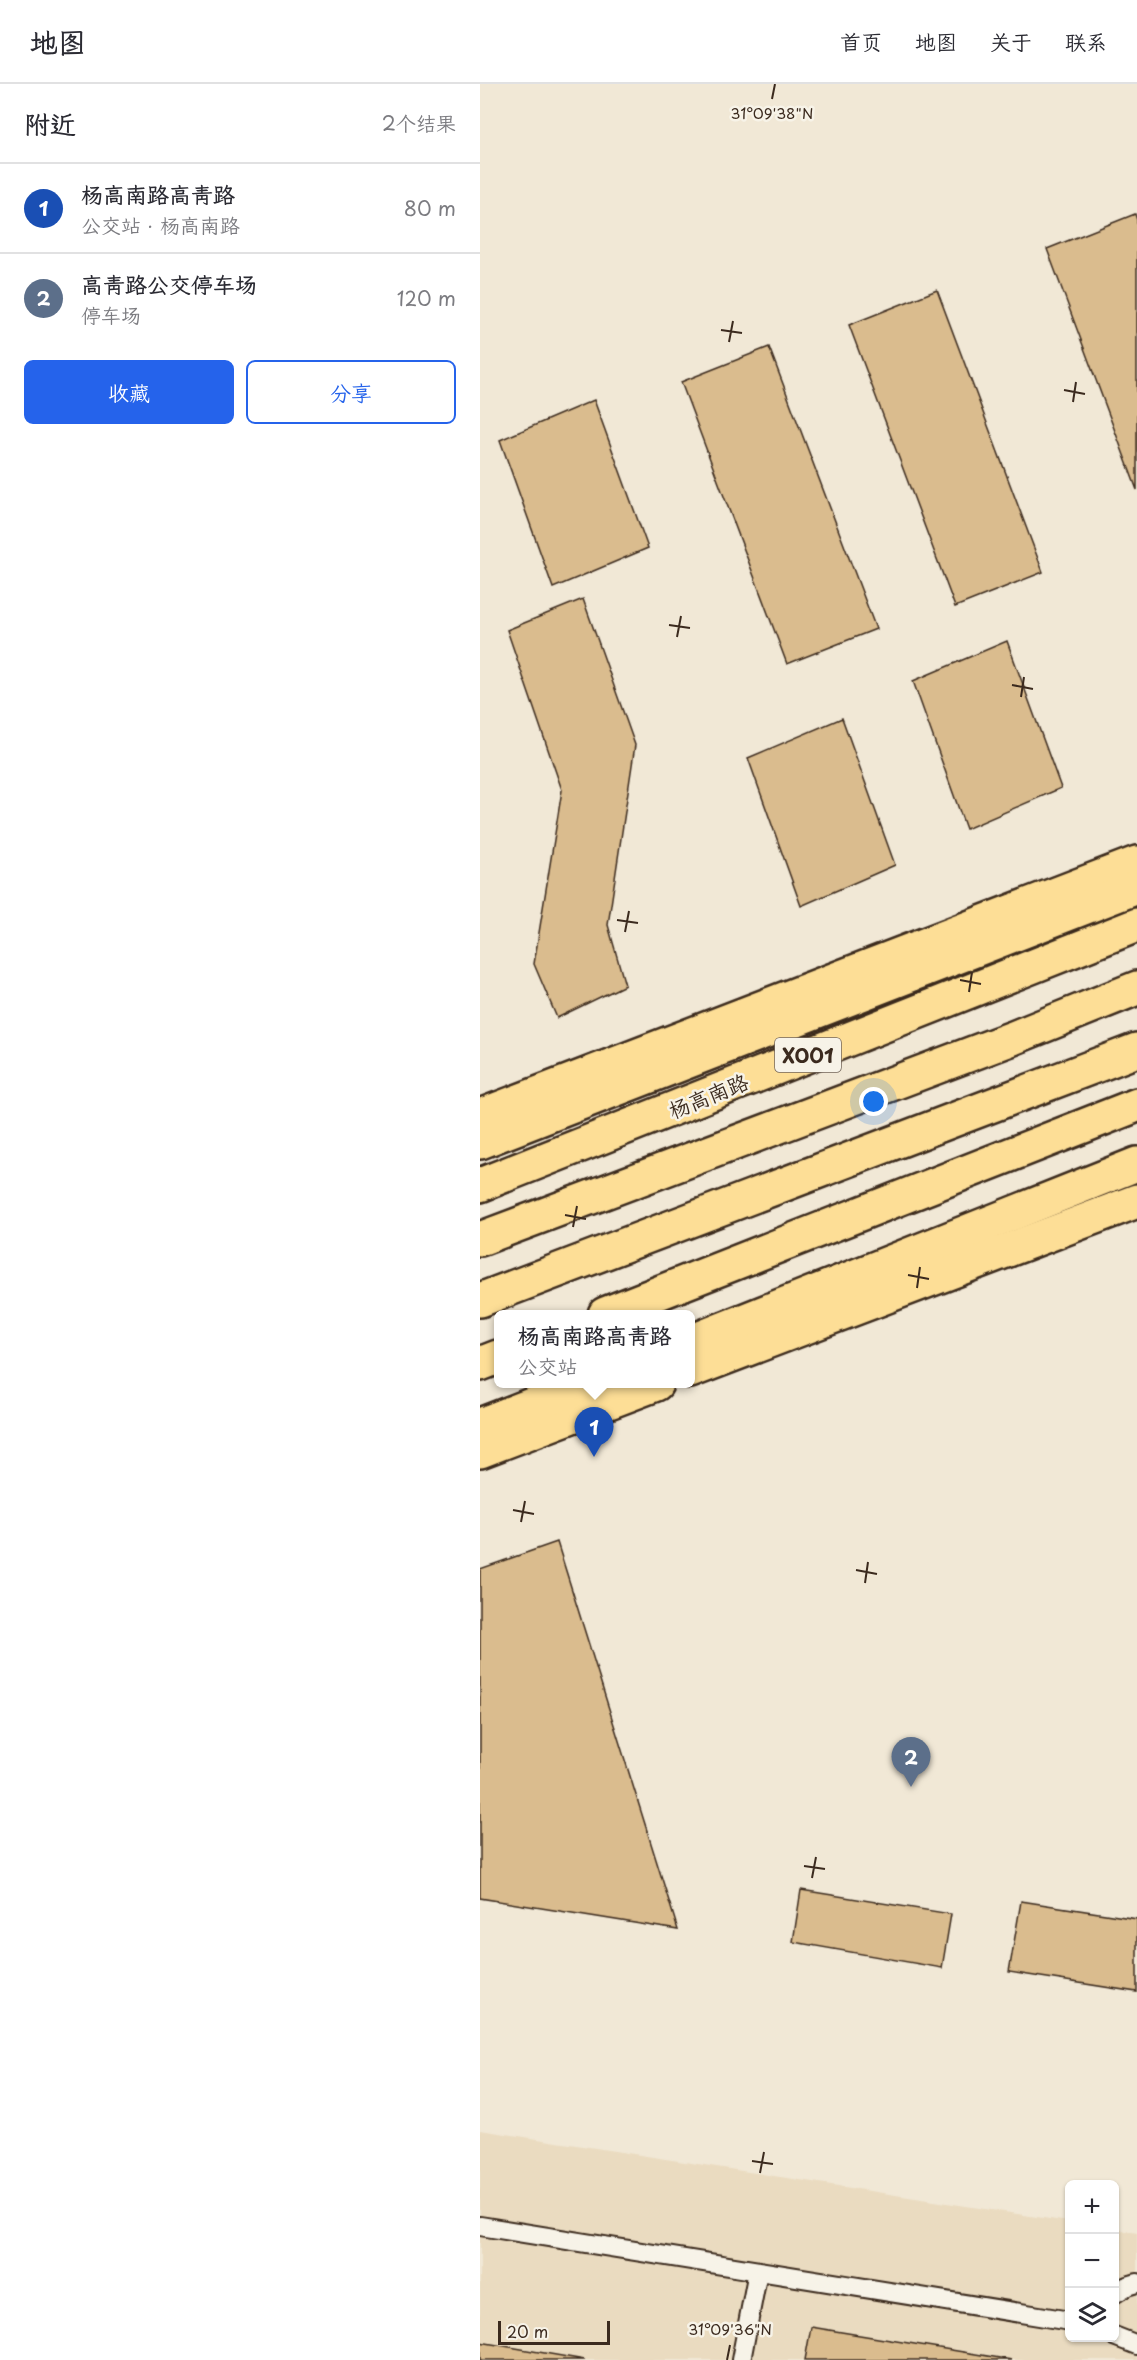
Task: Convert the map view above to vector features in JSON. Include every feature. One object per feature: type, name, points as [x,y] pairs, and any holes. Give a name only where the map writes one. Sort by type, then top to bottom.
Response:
[{"type":"main road","points":[[480,1116],[1137,863]]},
{"type":"main road","name":"杨高南路","points":[[480,1143],[1137,887]]},
{"type":"main road","name":"杨高南路","points":[[480,1185],[1137,926]]},
{"type":"main road","name":"X001","points":[[480,1239],[1013,1038],[1137,988]]},
{"type":"main road","points":[[480,1300],[1137,1050]]},
{"type":"main road","points":[[615,1310],[1137,1105]]},
{"type":"main road","points":[[695,1340],[1137,1164]]},
{"type":"main road","points":[[695,1369],[1137,1201]]},
{"type":"main road","points":[[480,1364],[494,1359]]},
{"type":"main road","points":[[480,1425],[572,1388]]},
{"type":"main road","points":[[480,1451],[643,1388]]},
{"type":"lane","points":[[480,2226],[1065,2320]]},
{"type":"lane","points":[[741,2360],[758,2271]]},
{"type":"lane","points":[[1119,2291],[1137,2283]]},
{"type":"lane","points":[[1119,2338],[1137,2345]]},
{"type":"shaded area","points":[[480,2130],[1065,2221],[1065,2342],[1119,2342],[1119,2230],[1137,2233],[1137,2360],[480,2360]]},
{"type":"building","points":[[1135,214],[1137,220],[1137,490],[1047,249]]},
{"type":"building","points":[[937,290],[1043,572],[955,607],[849,325]]},
{"type":"building","points":[[769,347],[876,629],[787,664],[681,382]]},
{"type":"building","points":[[594,400],[648,548],[553,588],[500,440]]},
{"type":"building","points":[[583,599],[635,745],[608,925],[625,985],[557,1018],[534,964],[562,790],[507,630]]},
{"type":"building","points":[[1007,641],[1061,788],[966,829],[913,681]]},
{"type":"building","points":[[842,718],[895,865],[801,906],[748,758]]},
{"type":"building","points":[[557,1542],[678,1930],[480,1898],[480,1569]]},
{"type":"building","points":[[801,1890],[951,1914],[942,1968],[793,1942]]},
{"type":"building","points":[[1021,1901],[1137,1919],[1137,1992],[1009,1972]]},
{"type":"building","points":[[811,2327],[1012,2360],[805,2360]]},
{"type":"building","points":[[480,2342],[585,2360],[480,2360]]},
{"type":"place","name":"杨高南路高青路","points":[[594,1457]]},
{"type":"place","name":"高青路公交停车场","points":[[911,1787]]}]
